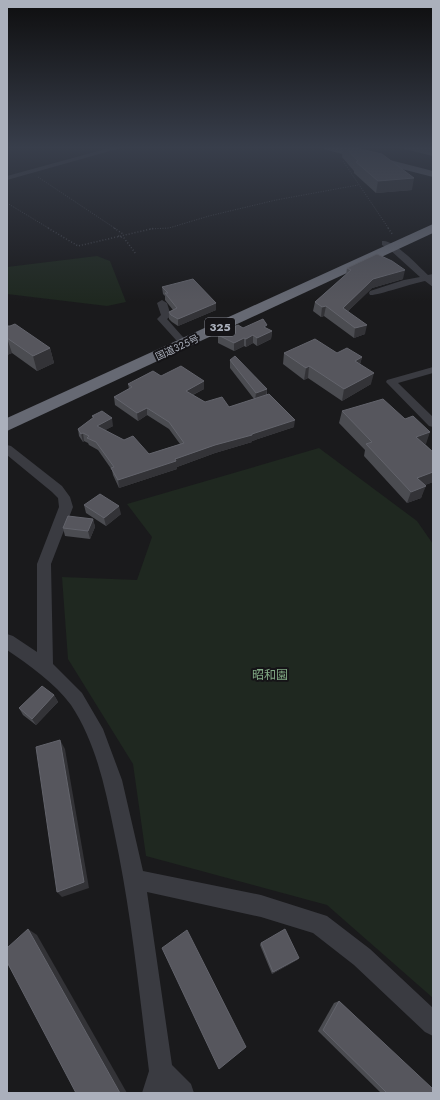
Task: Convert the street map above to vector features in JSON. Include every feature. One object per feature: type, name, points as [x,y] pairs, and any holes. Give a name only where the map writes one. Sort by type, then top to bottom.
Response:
[{"type":"highway","name":"国道325号","points":[[7,416],[433,222]]},
{"type":"highway","name":"国道325号","points":[[7,425],[389,241],[433,228]]},
{"type":"street","points":[[389,241],[431,280]]},
{"type":"street","points":[[373,293],[411,281],[431,280]]},
{"type":"street","points":[[411,281],[422,288]]},
{"type":"street","points":[[162,303],[166,316],[162,319],[179,338]]},
{"type":"street","points":[[433,370],[391,382],[433,423]]},
{"type":"street","points":[[7,449],[57,489],[64,497],[66,507],[44,564],[45,667]]},
{"type":"street","points":[[7,641],[45,667],[76,699],[97,735],[113,780],[135,879],[158,1082],[182,1093]]},
{"type":"street","points":[[135,879],[261,906],[319,924],[362,957],[433,1024]]},
{"type":"path","points":[[71,198],[124,235]]},
{"type":"path","points":[[7,202],[78,246],[85,246],[118,236],[155,228],[169,228],[285,198]]},
{"type":"path","points":[[365,198],[389,241]]},
{"type":"path","points":[[118,236],[124,238],[136,254]]},
{"type":"green space","points":[[97,256],[110,261],[126,302],[107,306],[7,294],[7,267]]},
{"type":"green space","name":"昭和園","points":[[319,448],[417,521],[433,544],[433,998],[327,905],[146,856],[133,764],[68,659],[62,577],[137,580],[152,537],[127,504]]},
{"type":"building","points":[[377,254],[392,261],[405,270],[373,279],[343,308],[367,325],[355,328],[326,306],[322,307],[315,302],[351,270],[347,268]]},
{"type":"building","points":[[193,279],[216,303],[178,319],[169,312],[177,308],[165,293],[168,293],[162,287]]},
{"type":"building","points":[[263,319],[267,325],[264,327],[272,331],[257,338],[253,335],[234,343],[218,335],[238,325],[243,328]]},
{"type":"building","points":[[15,324],[50,348],[33,356],[7,338],[7,326]]},
{"type":"building","points":[[315,339],[337,353],[347,348],[362,357],[355,361],[374,373],[344,389],[309,366],[306,368],[284,353]]},
{"type":"building","points":[[235,356],[267,389],[256,393],[230,360]]},
{"type":"building","points":[[181,366],[204,381],[186,391],[205,402],[222,397],[229,407],[269,394],[295,420],[252,435],[215,445],[175,459],[176,461],[118,480],[111,468],[114,467],[96,442],[87,438],[89,436],[83,433],[81,434],[78,429],[94,417],[92,416],[102,411],[112,418],[97,426],[124,440],[133,436],[149,454],[184,443],[169,422],[147,408],[137,413],[114,397],[132,387],[128,384],[153,371],[161,376]]},
{"type":"building","points":[[383,399],[405,419],[413,416],[430,432],[416,437],[433,452],[433,472],[417,478],[426,486],[411,492],[366,444],[372,442],[342,411]]},
{"type":"building","points":[[100,494],[119,506],[104,518],[84,505]]},
{"type":"building","points":[[68,516],[93,519],[88,531],[63,528]]},
{"type":"building","points":[[42,686],[54,695],[32,719],[19,708]]},
{"type":"building","points":[[60,740],[84,882],[57,892],[36,747]]},
{"type":"building","points":[[28,929],[120,1093],[76,1093],[7,962],[7,948]]},
{"type":"building","points":[[285,929],[299,958],[273,972],[261,943]]},
{"type":"building","points":[[187,930],[246,1047],[219,1069],[162,948]]},
{"type":"building","points":[[339,1001],[433,1089],[433,1093],[387,1093],[323,1030]]}]
